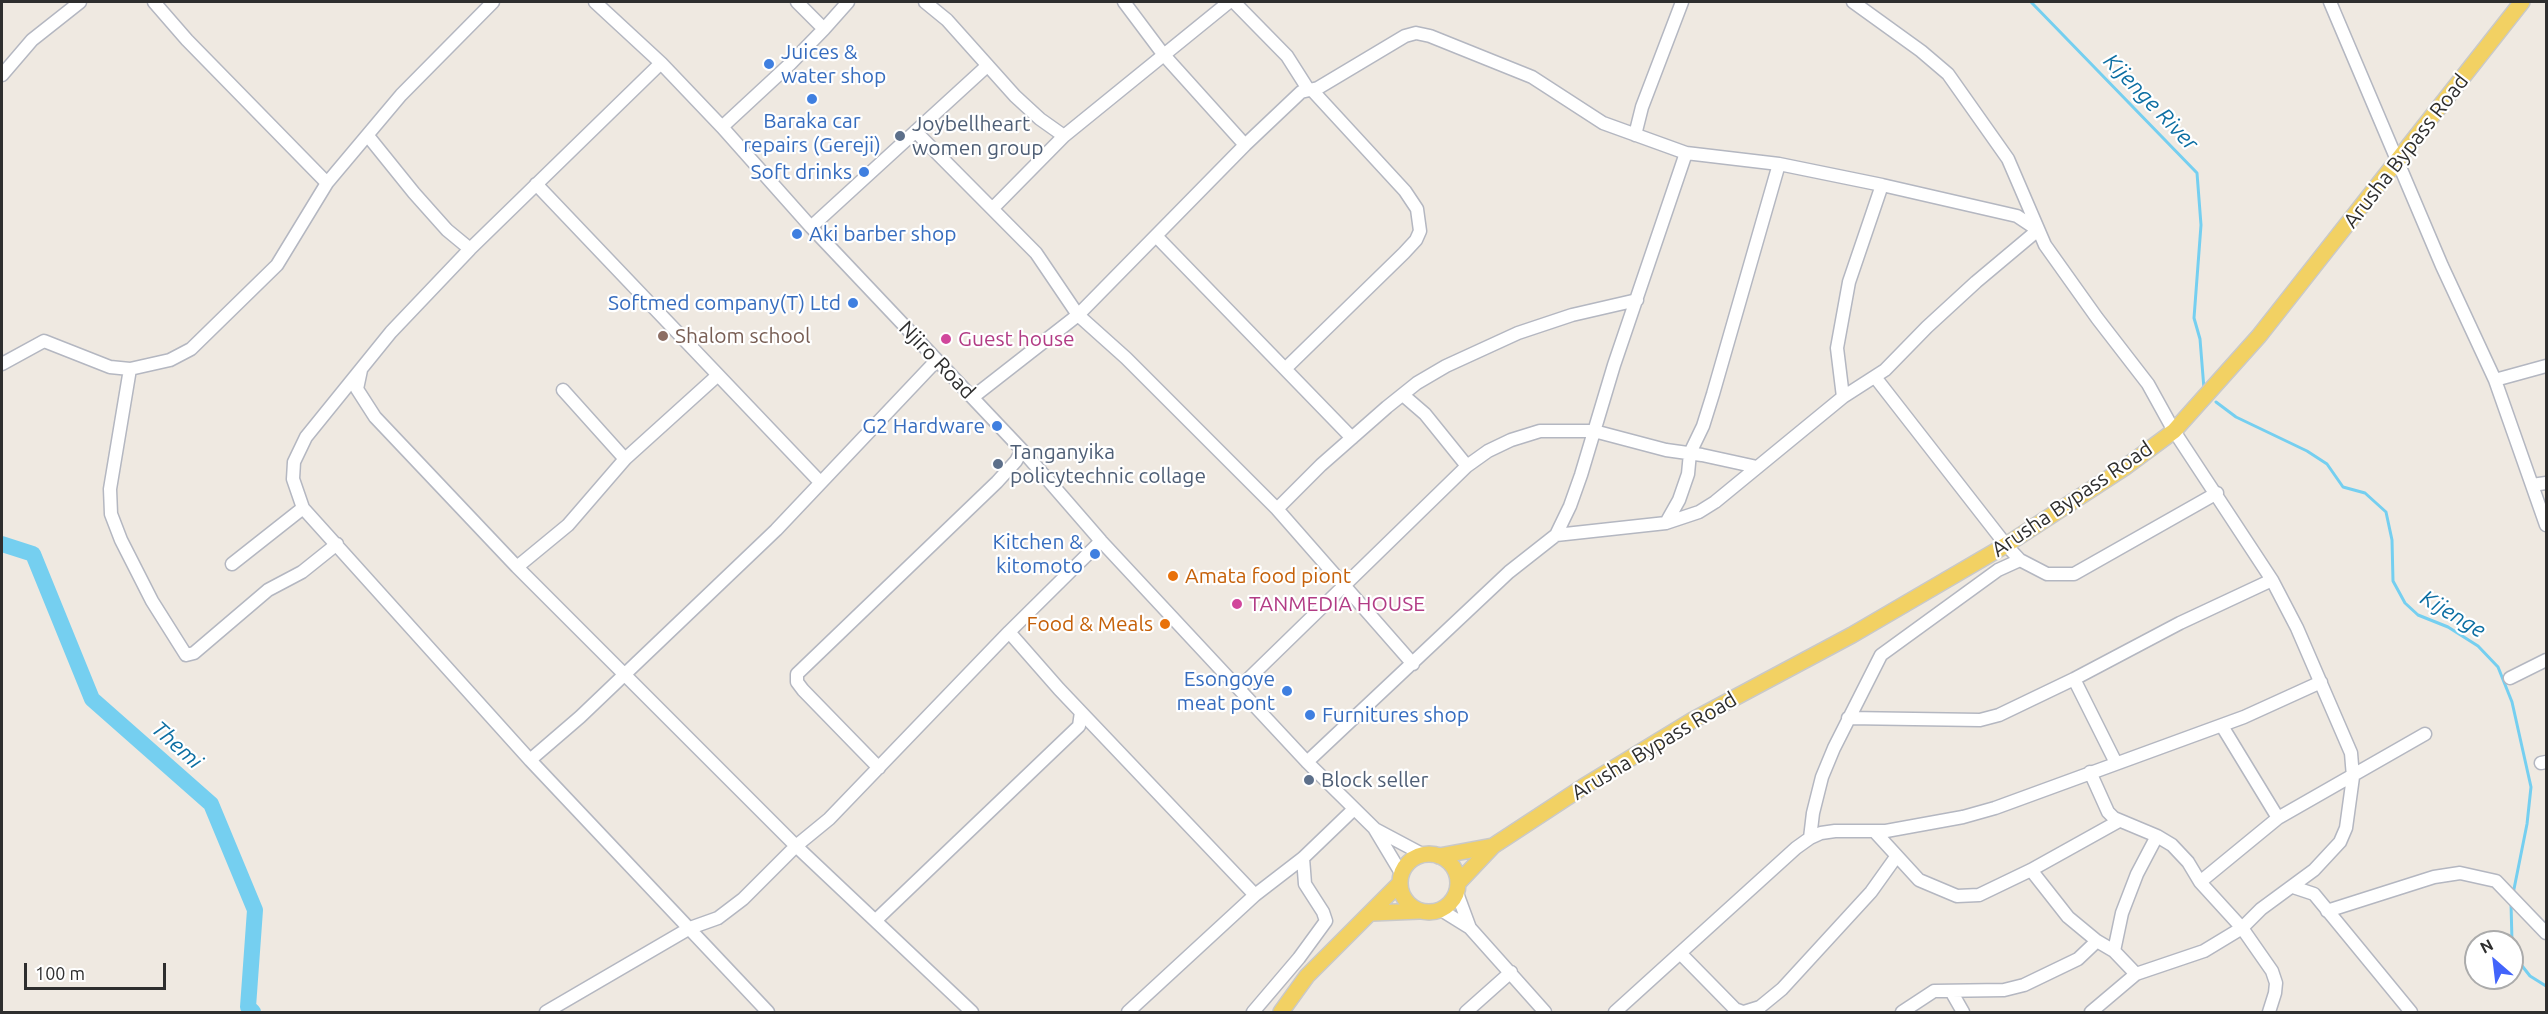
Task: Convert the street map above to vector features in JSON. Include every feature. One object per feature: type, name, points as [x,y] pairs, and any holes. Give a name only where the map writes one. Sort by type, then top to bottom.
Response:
[{"type":"main road","name":"Arusha Bypass Road","points":[[1441,910],[1453,900],[1458,888],[1493,846],[1693,720],[1852,635],[2006,545],[2124,468],[2174,430],[2259,336],[2522,2]]},
{"type":"main road","name":"Arusha Bypass Road","points":[[1422,854],[1439,855],[1493,846]]},
{"type":"main road","points":[[1281,1012],[1307,976],[1373,913],[1400,879],[1413,858],[1422,854]]},
{"type":"main road","points":[[1439,855],[1453,866],[1458,888]]},
{"type":"main road","points":[[1400,879],[1405,901],[1419,911]]},
{"type":"main road","points":[[1373,913],[1419,911],[1426,913],[1441,910]]},
{"type":"street","points":[[2,75],[32,40],[80,2]]},
{"type":"street","points":[[154,2],[283,140],[327,183]]},
{"type":"street","points":[[2,364],[44,341],[110,367],[130,369],[170,360],[191,349],[244,300],[285,254],[327,183],[402,95],[493,2]]},
{"type":"street","name":"Njiro Road","points":[[595,2],[661,63],[722,127],[811,227],[936,361],[973,397],[1101,541],[1307,762],[1374,828],[1422,854]]},
{"type":"street","points":[[797,2],[824,29]]},
{"type":"street","points":[[722,127],[824,29],[848,2]]},
{"type":"street","points":[[925,2],[946,20],[987,66],[1040,119],[1064,136]]},
{"type":"street","points":[[1124,2],[1163,54],[1245,145]]},
{"type":"street","points":[[993,208],[1064,136],[1163,54],[1232,2],[1287,56],[1309,89],[1405,191],[1417,209],[1420,231],[1416,240],[1286,368]]},
{"type":"street","points":[[1635,135],[1642,107],[1682,2]]},
{"type":"street","points":[[1853,2],[1921,51],[1948,74],[2008,159],[2045,245],[2148,384],[2174,430],[2272,580],[2297,628],[2350,753],[2353,777],[2346,828],[2340,842],[2314,870],[2261,909],[2242,928],[2204,951],[2136,974],[2091,1012]]},
{"type":"street","points":[[2330,2],[2442,266],[2495,380],[2547,525]]},
{"type":"street","points":[[973,397],[1078,315],[1293,99],[1309,89],[1320,87],[1399,40],[1416,33],[1430,36],[1532,77],[1602,123],[1686,153],[1779,164],[1882,185],[2017,216],[2038,230]]},
{"type":"street","points":[[661,63],[470,249],[391,332],[327,408],[298,451],[294,462],[293,479],[303,508],[530,760],[768,1012]]},
{"type":"street","points":[[811,227],[917,133],[987,66]]},
{"type":"street","points":[[917,133],[1036,253],[1078,315],[1126,358],[1277,509],[1413,664]]},
{"type":"street","points":[[368,135],[414,194],[447,230],[470,249]]},
{"type":"street","points":[[1307,762],[1509,572],[1556,535],[1570,506],[1686,153]]},
{"type":"street","points":[[1666,523],[1679,500],[1688,474],[1690,453],[1703,426],[1713,394],[1779,164]]},
{"type":"street","points":[[536,184],[820,482]]},
{"type":"street","points":[[1843,397],[1838,348],[1849,282],[1882,185]]},
{"type":"street","points":[[1556,535],[1666,523],[1699,512],[1715,502],[1843,397],[1875,377],[1976,282],[2038,230]]},
{"type":"street","points":[[1156,236],[1352,438]]},
{"type":"street","points":[[1277,509],[1321,465],[1402,395],[1446,366],[1518,333],[1572,315],[1637,300]]},
{"type":"street","points":[[530,760],[776,530],[936,361]]},
{"type":"street","points":[[2495,380],[2547,366]]},
{"type":"street","points":[[361,368],[357,388],[375,417],[623,674],[796,846],[972,1012]]},
{"type":"street","points":[[130,369],[110,489],[111,514],[121,540],[152,600],[186,655],[200,649],[268,590],[302,572],[337,544]]},
{"type":"street","points":[[518,567],[567,525],[625,459],[718,375]]},
{"type":"street","points":[[1875,377],[2006,545],[2020,560],[2047,574],[2074,574],[2217,493]]},
{"type":"street","points":[[563,390],[625,459]]},
{"type":"street","points":[[1402,395],[1425,414],[1467,466]]},
{"type":"street","points":[[1239,688],[1467,466],[1503,444],[1540,431],[1594,431],[1666,450],[1757,467]]},
{"type":"street","points":[[879,768],[803,690],[796,678],[797,674],[997,482],[1016,461],[1022,450]]},
{"type":"street","points":[[2532,485],[2547,483]]},
{"type":"street","points":[[232,564],[303,508]]},
{"type":"street","points":[[546,1012],[690,928],[711,922],[729,910],[796,846],[829,819],[1009,632],[1101,541]]},
{"type":"street","points":[[1810,838],[1813,813],[1822,777],[1848,718],[1881,655],[1998,570],[2020,560]]},
{"type":"street","points":[[1848,718],[1980,720],[2018,707],[2180,623],[2272,580]]},
{"type":"street","points":[[1009,632],[1255,895]]},
{"type":"street","points":[[2510,678],[2547,660]]},
{"type":"street","points":[[2074,679],[2116,764]]},
{"type":"street","points":[[1615,1012],[1796,848],[1810,838],[1821,833],[1835,831],[1875,832],[1963,817],[2048,790],[2090,772],[2222,726],[2321,682]]},
{"type":"street","points":[[876,920],[1079,726],[1081,711]]},
{"type":"street","points":[[2222,726],[2278,818]]},
{"type":"street","points":[[2200,882],[2278,818],[2425,734]]},
{"type":"street","points":[[2090,772],[2108,812],[2119,821],[2157,836],[2172,845],[2188,861],[2200,882],[2242,928],[2272,971],[2276,983],[2269,1012]]},
{"type":"street","points":[[1128,1012],[1255,895],[1303,858],[1354,809]]},
{"type":"street","points":[[1875,832],[1919,880],[1957,896],[1979,895],[2031,870],[2119,821]]},
{"type":"street","name":"Njiro Road","points":[[1374,828],[1400,879]]},
{"type":"street","points":[[2114,951],[2126,903],[2137,874],[2157,836]]},
{"type":"street","points":[[1681,954],[1735,1009],[1743,1012],[1760,1007],[1782,989],[1871,892],[1896,857]]},
{"type":"street","points":[[2044,886],[2046,873],[2053,857]]},
{"type":"street","points":[[1253,1012],[1299,958],[1326,921],[1323,912],[1305,884],[1303,858]]},
{"type":"street","points":[[2031,870],[2068,917],[2097,941],[2114,951],[2136,974]]},
{"type":"street","points":[[2314,870],[2314,894]]},
{"type":"street","points":[[2327,911],[2434,877],[2460,873],[2496,880],[2542,928]]},
{"type":"street","points":[[2293,887],[2314,894],[2411,1012]]},
{"type":"street","points":[[1458,888],[1470,928]]},
{"type":"street","points":[[1441,910],[1470,928],[1545,1012]]},
{"type":"street","points":[[1902,1012],[1928,993],[2004,990],[2024,986],[2078,959],[2097,941]]},
{"type":"street","points":[[1466,1012],[1511,972]]},
{"type":"street","points":[[1951,991],[1963,1012]]},
{"type":"waterway","name":"Kijenge River","points":[[2031,2],[2197,173],[2201,225],[2194,318],[2200,339],[2204,389]]},
{"type":"waterway","name":"Kijenge","points":[[2216,402],[2236,417],[2307,451],[2327,464],[2343,487],[2365,493],[2386,512],[2392,540],[2393,581],[2405,603],[2418,615],[2448,627],[2478,646],[2498,667],[2512,702],[2531,787],[2527,824],[2513,894]]},
{"type":"waterway","name":"Themi","points":[[2,544],[33,554],[92,699],[211,804],[255,910],[248,1007],[253,1012]]},
{"type":"waterway","name":"Kijenge","points":[[2511,903],[2512,930]]},
{"type":"waterway","name":"Kijenge","points":[[2524,968],[2530,976],[2546,986]]},
{"type":"place","name":"Juices & water shop","points":[[769,64]]},
{"type":"place","name":"Baraka car repairs (Gereji)","points":[[812,99]]},
{"type":"place","name":"Joybellheart women group","points":[[900,136]]},
{"type":"place","name":"Soft drinks","points":[[864,172]]},
{"type":"place","name":"Aki barber shop","points":[[797,234]]},
{"type":"place","name":"Softmed company(T) Ltd","points":[[853,303]]},
{"type":"place","name":"Shalom school","points":[[663,336]]},
{"type":"place","name":"Guest house","points":[[946,339]]},
{"type":"place","name":"G2 Hardware","points":[[997,426]]},
{"type":"place","name":"Tanganyika policytechnic collage","points":[[998,464]]},
{"type":"place","name":"Kitchen & kitomoto","points":[[1095,554]]},
{"type":"place","name":"Amata food piont","points":[[1173,576]]},
{"type":"place","name":"TANMEDIA HOUSE","points":[[1237,604]]},
{"type":"place","name":"Food & Meals","points":[[1165,624]]},
{"type":"place","name":"Esongoye meat pont","points":[[1287,691]]},
{"type":"place","name":"Furnitures shop","points":[[1310,715]]},
{"type":"place","name":"Block seller","points":[[1309,780]]}]
